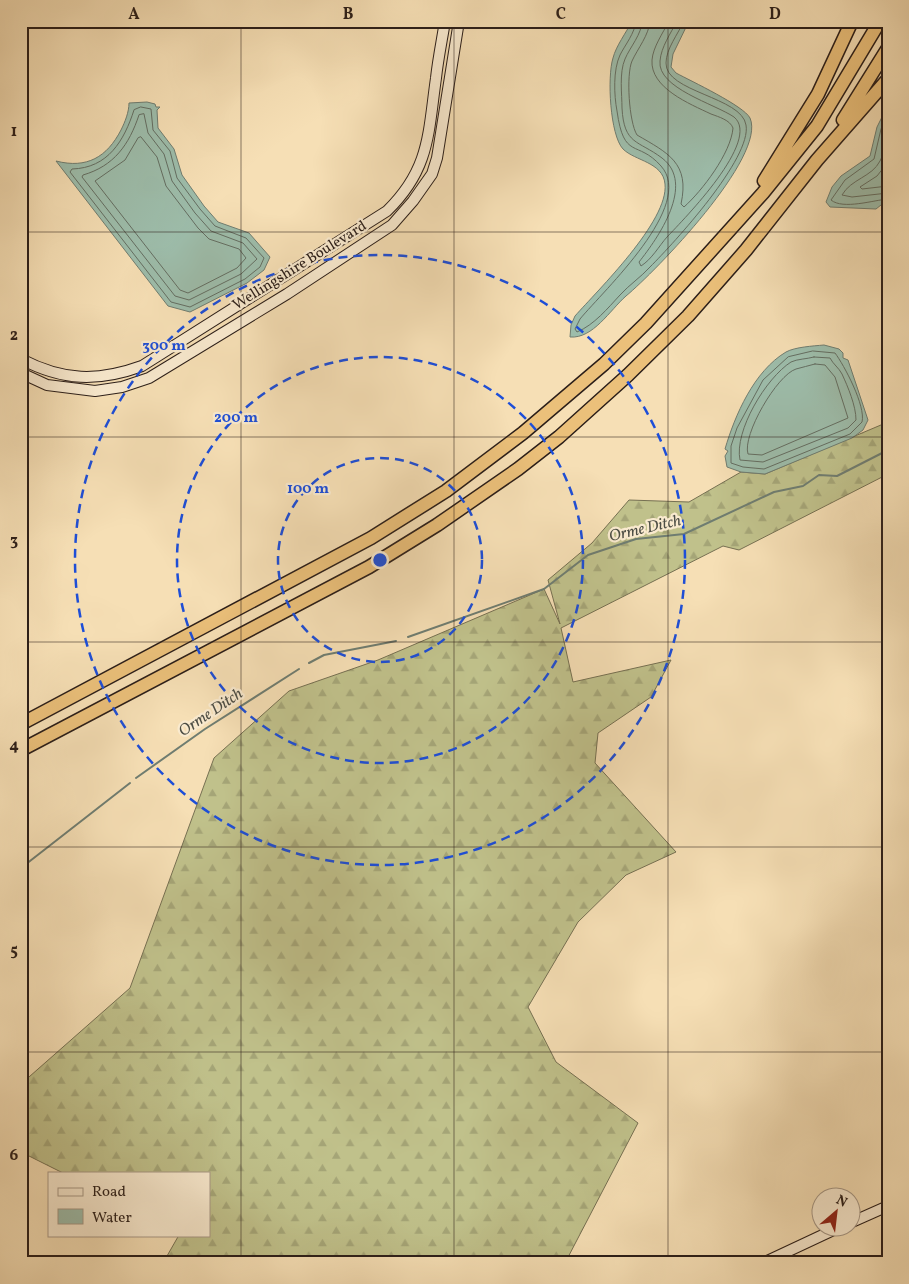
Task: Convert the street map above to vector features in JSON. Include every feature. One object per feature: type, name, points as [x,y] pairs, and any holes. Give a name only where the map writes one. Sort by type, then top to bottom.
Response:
[{"type":"highway","points":[[728,232],[782,154],[818,94],[852,21]]},
{"type":"highway","points":[[21,724],[370,538],[446,491],[516,439],[604,364],[664,305],[728,232],[817,126],[880,21]]},
{"type":"highway","points":[[817,160],[888,48]]},
{"type":"highway","points":[[21,750],[369,567],[498,484],[589,410],[688,316],[746,250],[817,160],[888,79]]},
{"type":"street","name":"Wellingshire Boulevard","points":[[21,359],[46,370],[77,378],[112,375],[142,366],[386,211],[405,192],[425,155],[432,124],[436,79],[445,21]]},
{"type":"street","name":"Wellingshire Boulevard","points":[[21,374],[47,385],[95,391],[122,387],[149,378],[392,226],[432,174],[437,158],[459,21]]},
{"type":"street","points":[[862,1218],[888,1206]]},
{"type":"street","points":[[763,1263],[821,1236]]},
{"type":"green space","points":[[888,422],[888,474],[739,550],[723,546],[561,628],[573,682],[671,660],[651,697],[598,733],[595,763],[676,852],[626,875],[578,922],[528,1007],[556,1062],[638,1123],[565,1263],[163,1263],[178,1236],[210,1236],[210,1172],[61,1172],[21,1152],[21,1084],[130,988],[214,758],[289,691],[378,660],[544,589],[560,624],[548,580],[592,543],[629,500],[689,502],[741,472],[765,474]]},
{"type":"water","points":[[632,21],[689,21],[673,54],[671,67],[676,73],[746,113],[750,118],[751,136],[742,159],[726,185],[705,213],[660,264],[594,329],[578,336],[570,337],[571,325],[575,316],[630,255],[656,217],[663,199],[665,184],[659,171],[654,166],[623,149],[615,132],[610,91],[611,67],[616,49]]},
{"type":"water","points":[[147,102],[160,107],[157,110],[158,128],[174,149],[182,175],[204,206],[218,222],[249,233],[270,257],[264,270],[247,283],[190,312],[168,306],[56,161],[77,163],[95,159],[109,147],[121,130],[127,117],[129,103]]},
{"type":"water","points":[[888,105],[888,204],[881,205],[876,209],[830,207],[826,202],[832,187],[841,176],[870,156],[877,127]]},
{"type":"water","points":[[824,345],[839,349],[843,353],[843,358],[848,360],[868,420],[863,430],[852,438],[765,474],[741,472],[727,467],[725,456],[728,451],[725,449],[734,422],[747,395],[764,370],[790,350]]},
{"type":"waterway","name":"Orme Ditch","points":[[408,637],[544,589],[588,555],[636,539],[684,534],[774,492],[803,486],[819,475],[837,476],[888,450]]},
{"type":"waterway","name":"Orme Ditch","points":[[309,663],[324,655],[396,641]]},
{"type":"waterway","name":"Orme Ditch","points":[[136,778],[205,729],[299,669]]},
{"type":"waterway","name":"Orme Ditch","points":[[21,868],[130,783]]}]
